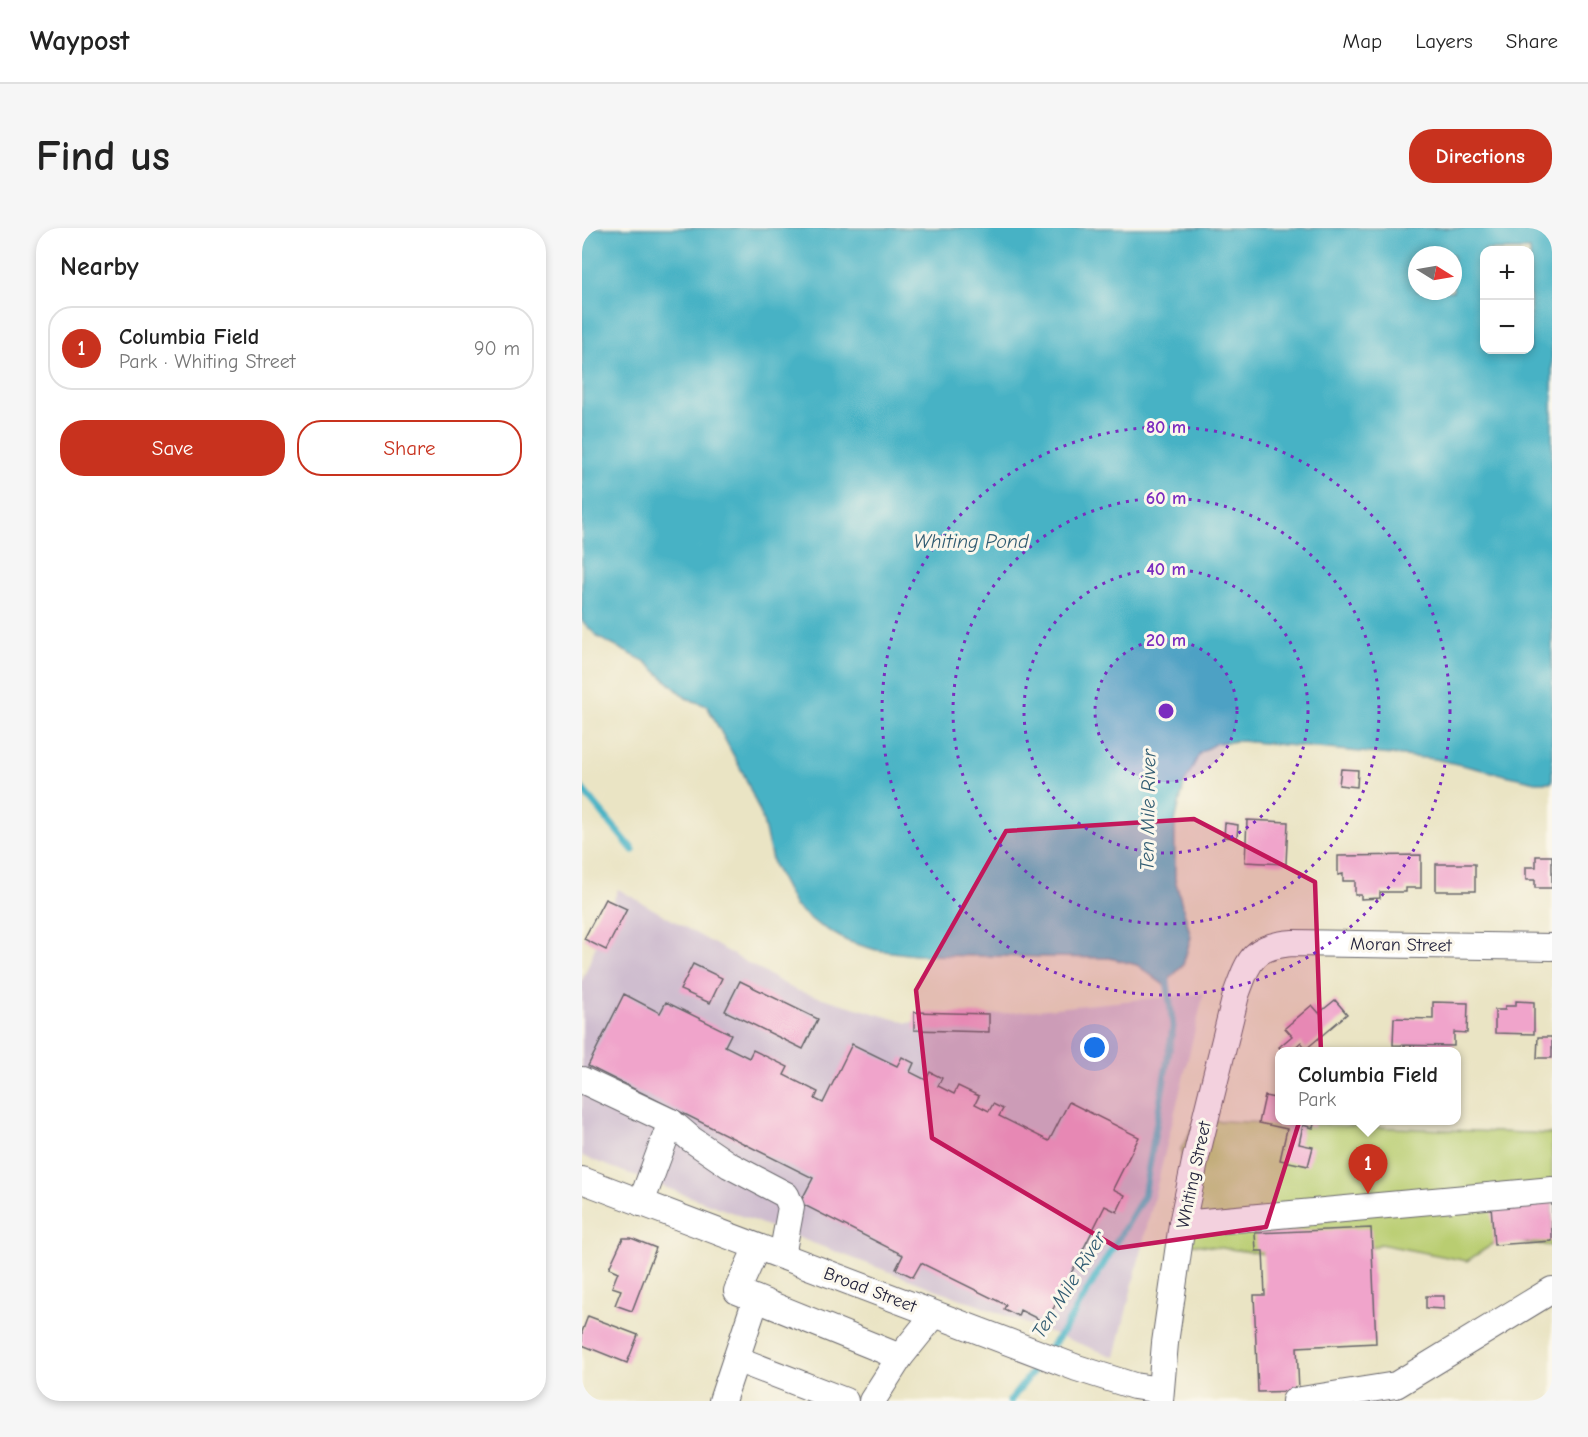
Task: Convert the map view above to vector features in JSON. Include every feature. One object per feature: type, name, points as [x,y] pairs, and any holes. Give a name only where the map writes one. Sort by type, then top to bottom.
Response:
[{"type":"street","name":"Moran Street","points":[[1254,956],[1264,948],[1293,944],[1552,947]]},
{"type":"street","name":"Whiting Street","points":[[1164,1398],[1165,1343],[1182,1224],[1236,995],[1254,956]]},
{"type":"street","points":[[582,1080],[671,1122],[729,1165],[786,1195],[791,1207],[782,1256]]},
{"type":"street","points":[[641,1203],[671,1122]]},
{"type":"street","name":"Broad Street","points":[[582,1180],[1028,1350],[1164,1398]]},
{"type":"street","points":[[1182,1224],[1552,1191]]},
{"type":"street","points":[[758,1247],[737,1291],[900,1357]]},
{"type":"street","points":[[1295,1401],[1396,1385],[1552,1290]]},
{"type":"street","points":[[722,1401],[756,1299]]},
{"type":"street","points":[[872,1401],[900,1357],[934,1314]]},
{"type":"street","points":[[736,1359],[844,1401]]},
{"type":"highlighted area","points":[[1194,819],[1315,882],[1321,1053],[1266,1227],[1118,1248],[932,1138],[916,990],[1006,831]]},
{"type":"shaded area","points":[[618,889],[795,990],[908,1023],[1204,993],[1115,1357],[582,1156],[582,981]]},
{"type":"green space","points":[[1197,1120],[1275,1123],[1275,1125],[1552,1134],[1552,1246],[1499,1240],[1467,1261],[1380,1244],[1337,1264],[1186,1243],[1181,1149]]},
{"type":"water","name":"Whiting Pond","points":[[582,228],[1552,228],[1552,782],[1536,782],[1435,759],[1241,741],[1216,743],[1200,753],[1184,784],[1175,821],[1175,879],[1191,937],[1183,965],[1164,985],[1137,965],[1110,958],[916,955],[876,950],[847,941],[817,924],[795,906],[773,864],[762,817],[744,775],[707,706],[686,698],[646,662],[599,638],[582,621]]},
{"type":"building","points":[[1341,769],[1358,770],[1357,787],[1339,785]]},
{"type":"building","points":[[1247,820],[1288,822],[1286,864],[1245,862]]},
{"type":"building","points":[[1225,823],[1238,825],[1237,838],[1224,837]]},
{"type":"building","points":[[1421,855],[1421,888],[1406,888],[1406,892],[1380,892],[1380,898],[1361,899],[1361,895],[1355,895],[1355,881],[1343,881],[1343,874],[1338,875],[1338,856]]},
{"type":"building","points":[[1536,856],[1552,856],[1552,888],[1535,888],[1535,880],[1526,880],[1526,867],[1536,867]]},
{"type":"building","points":[[1436,864],[1475,864],[1475,891],[1436,891]]},
{"type":"building","points":[[605,899],[627,909],[606,950],[584,939]]},
{"type":"building","points":[[693,964],[722,978],[710,1003],[680,990]]},
{"type":"building","points":[[740,981],[818,1019],[803,1049],[725,1011]]},
{"type":"building","points":[[624,994],[660,1013],[666,1002],[731,1034],[725,1046],[749,1058],[753,1050],[788,1067],[784,1075],[818,1092],[815,1099],[823,1103],[852,1044],[897,1066],[902,1057],[914,1063],[910,1072],[926,1080],[930,1072],[942,1078],[938,1086],[954,1094],[958,1086],[979,1096],[975,1104],[989,1111],[993,1104],[1003,1109],[999,1116],[1049,1141],[1069,1102],[1139,1137],[1113,1189],[1125,1195],[1117,1212],[1105,1206],[1046,1323],[1020,1310],[1018,1316],[1004,1309],[1006,1305],[921,1263],[913,1277],[896,1269],[903,1255],[800,1203],[813,1178],[588,1066]]},
{"type":"building","points":[[1335,1000],[1347,1014],[1308,1047],[1305,1047],[1301,1042],[1296,1047],[1279,1047],[1292,1036],[1285,1028],[1312,1005],[1319,1013]]},
{"type":"building","points":[[1516,1001],[1534,1002],[1534,1034],[1495,1033],[1495,1010],[1505,1010],[1505,1006],[1516,1006]]},
{"type":"building","points":[[1433,1002],[1468,1003],[1467,1033],[1454,1032],[1454,1046],[1393,1045],[1394,1018],[1433,1019]]},
{"type":"building","points":[[914,1012],[989,1014],[989,1032],[914,1030]]},
{"type":"building","points":[[1538,1037],[1552,1037],[1552,1058],[1537,1058]]},
{"type":"building","points":[[1265,1096],[1275,1098],[1275,1125],[1303,1125],[1299,1144],[1313,1147],[1308,1166],[1280,1160],[1287,1129],[1259,1123]]},
{"type":"building","points":[[1552,1201],[1552,1241],[1494,1245],[1491,1205]]},
{"type":"building","points":[[1371,1228],[1376,1343],[1297,1347],[1299,1391],[1258,1392],[1254,1295],[1265,1295],[1263,1251],[1256,1251],[1255,1233]]},
{"type":"building","points":[[623,1238],[631,1238],[656,1248],[632,1311],[615,1305],[621,1290],[612,1287],[618,1272],[609,1268]]},
{"type":"building","points":[[1426,1296],[1444,1296],[1444,1309],[1426,1308]]},
{"type":"building","points":[[588,1316],[638,1335],[627,1363],[582,1345],[582,1332]]},
{"type":"waterway","points":[[582,789],[633,850]]},
{"type":"waterway","name":"Ten Mile River","points":[[1047,1352],[1064,1330],[1144,1196],[1173,1027],[1166,973]]},
{"type":"waterway","name":"Ten Mile River","points":[[1010,1401],[1041,1361]]},
{"type":"place","name":"Columbia Field","points":[[1368,1194]]}]
